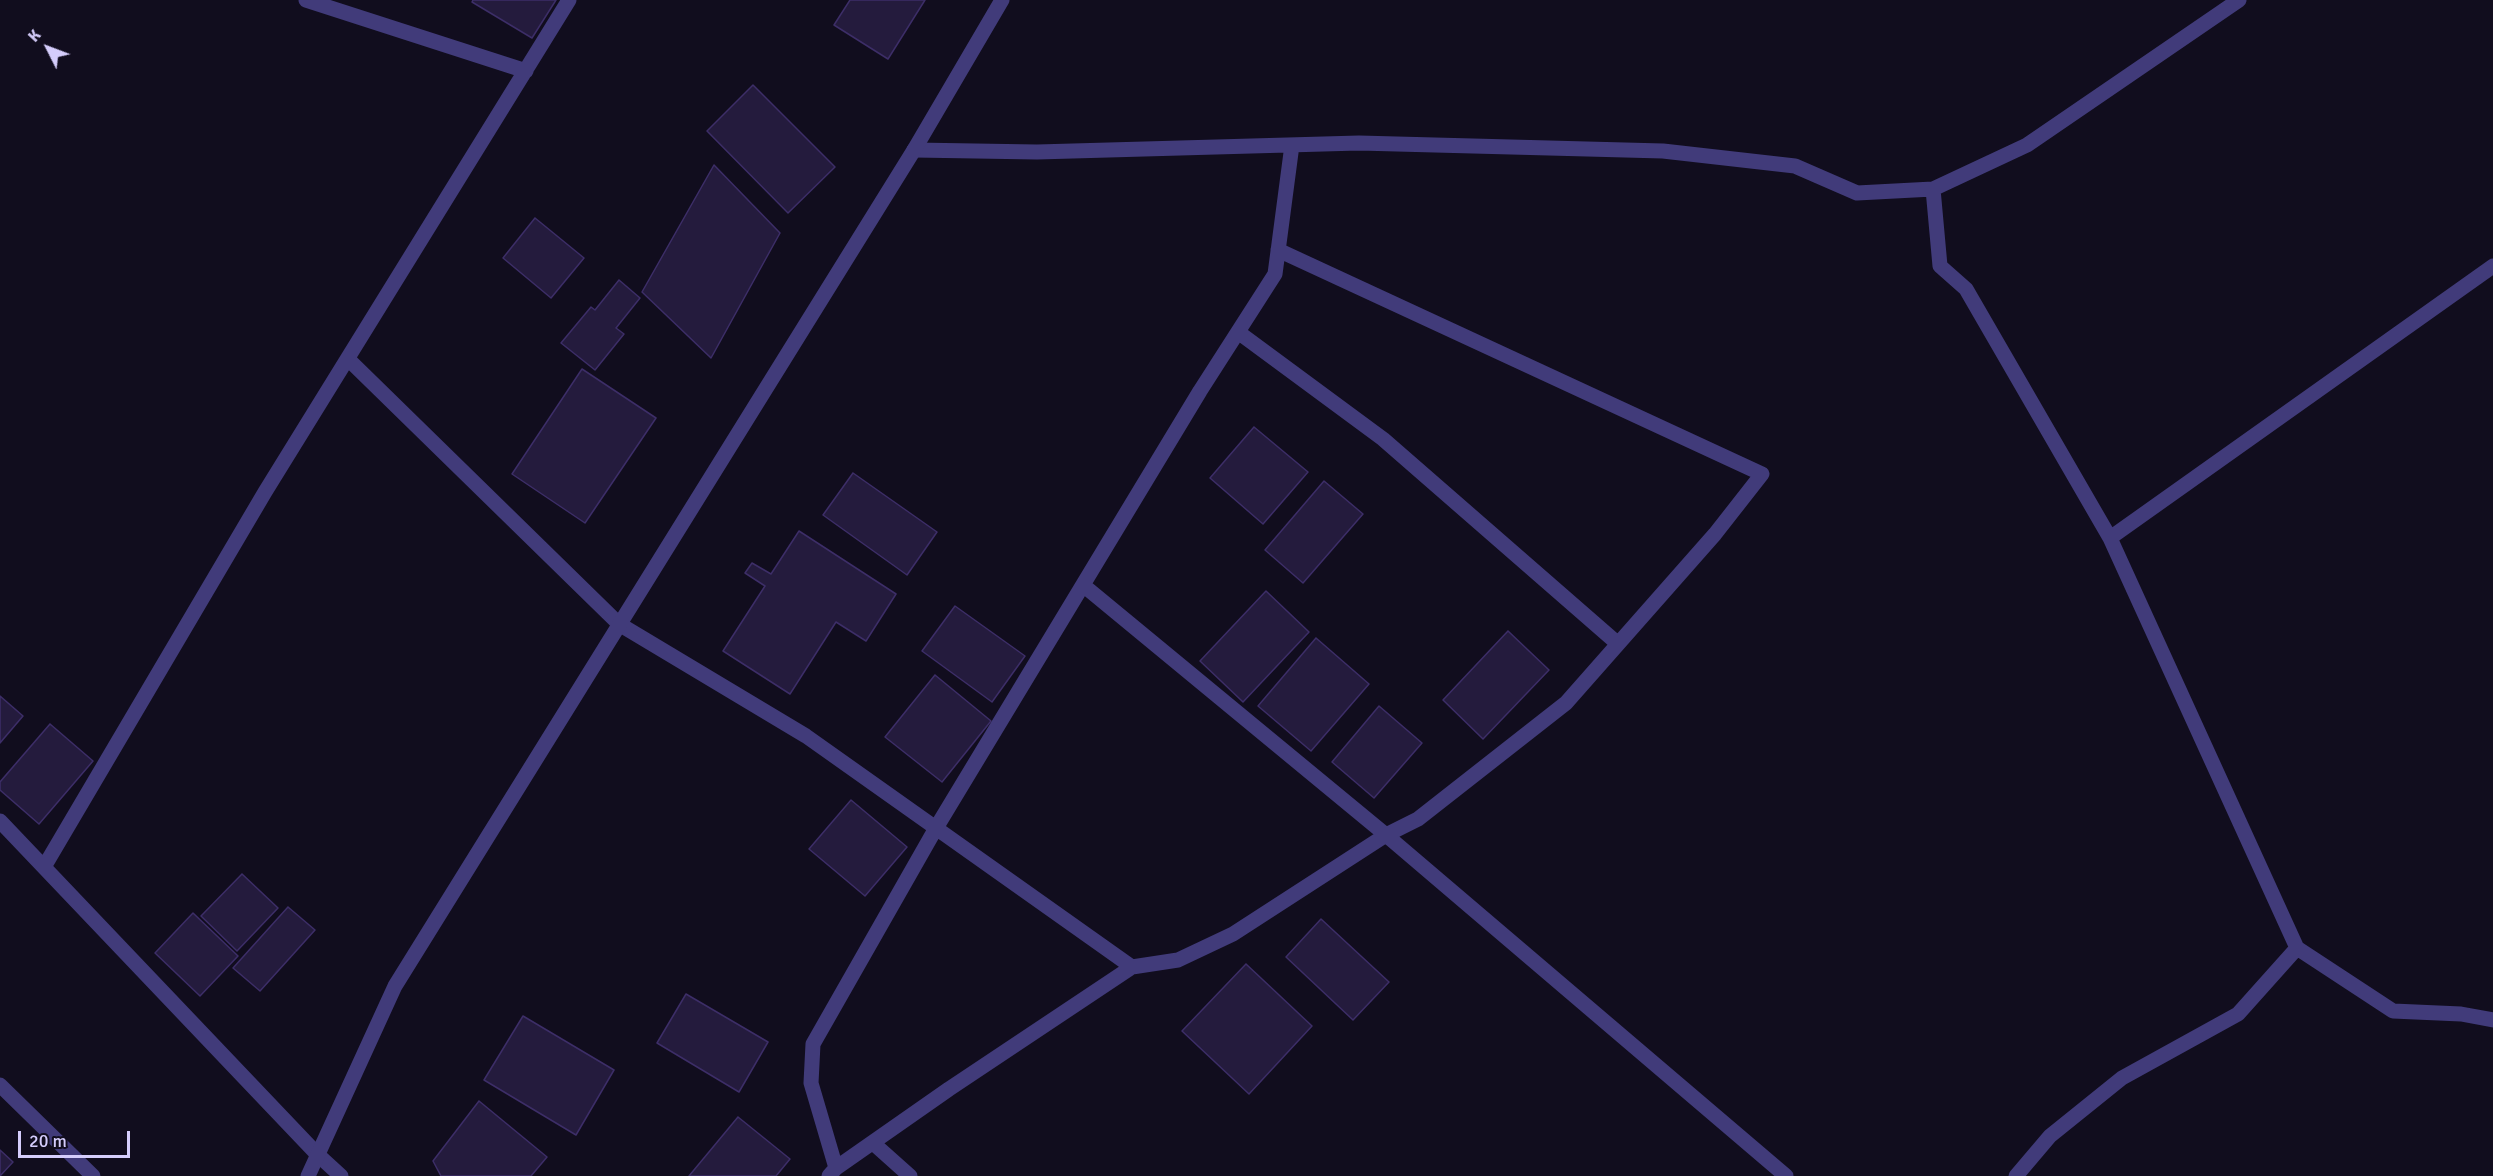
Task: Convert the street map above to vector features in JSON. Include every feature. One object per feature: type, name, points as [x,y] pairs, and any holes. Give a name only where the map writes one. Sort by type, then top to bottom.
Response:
[{"type":"street","points":[[306,0],[526,71]]},
{"type":"street","points":[[44,867],[265,492],[569,0]]},
{"type":"street","points":[[308,1176],[395,986],[914,150],[1002,0]]},
{"type":"street","points":[[914,150],[1036,152],[1359,143],[1663,151],[1795,166],[1857,193],[1933,189],[2027,145],[2238,0]]},
{"type":"street","points":[[1278,250],[1762,474],[1715,534],[1566,703],[1418,819],[1386,835],[1233,934],[1178,960],[1132,967],[949,1089],[833,1172],[811,1083],[813,1044],[936,828],[1275,274],[1278,250],[1292,145]]},
{"type":"street","points":[[1933,189],[1940,266],[1966,289],[2110,538],[2297,948],[2393,1011],[2461,1014],[2493,1020]]},
{"type":"street","points":[[2110,538],[2493,266]]},
{"type":"street","points":[[1238,332],[1383,439],[1617,643]]},
{"type":"street","points":[[348,359],[619,624],[806,736],[1132,967]]},
{"type":"street","points":[[1083,585],[1386,835],[1786,1176]]},
{"type":"street","points":[[0,821],[317,1154],[341,1176]]},
{"type":"street","points":[[2016,1176],[2050,1136],[2122,1078],[2238,1014],[2297,948]]},
{"type":"street","points":[[0,1085],[93,1176]]},
{"type":"street","points":[[873,1143],[910,1176]]},
{"type":"building","points":[[473,0],[556,0],[532,38],[472,2]]},
{"type":"building","points":[[850,0],[925,0],[888,59],[834,25]]},
{"type":"building","points":[[753,85],[835,167],[788,213],[707,131]]},
{"type":"building","points":[[714,165],[780,233],[711,358],[642,292]]},
{"type":"building","points":[[535,218],[584,258],[551,298],[503,258]]},
{"type":"building","points":[[619,280],[640,298],[616,328],[624,334],[595,370],[561,343],[591,307],[595,310]]},
{"type":"building","points":[[582,369],[656,418],[585,523],[512,474]]},
{"type":"building","points":[[1254,427],[1308,472],[1263,524],[1210,478]]},
{"type":"building","points":[[853,473],[937,532],[907,575],[823,515]]},
{"type":"building","points":[[1324,481],[1363,514],[1303,583],[1265,550]]},
{"type":"building","points":[[799,531],[896,594],[866,641],[836,622],[790,694],[723,651],[765,586],[745,573],[752,563],[771,574]]},
{"type":"building","points":[[1266,591],[1309,632],[1243,702],[1200,661]]},
{"type":"building","points":[[955,606],[1025,656],[992,702],[922,651]]},
{"type":"building","points":[[1508,631],[1549,670],[1483,739],[1443,700]]},
{"type":"building","points":[[1316,638],[1369,684],[1311,751],[1258,706]]},
{"type":"building","points":[[935,675],[991,721],[942,782],[885,737]]},
{"type":"building","points":[[0,696],[23,716],[0,743]]},
{"type":"building","points":[[1379,706],[1422,743],[1374,798],[1332,762]]},
{"type":"building","points":[[50,724],[93,761],[39,824],[0,790],[0,782]]},
{"type":"building","points":[[851,800],[907,847],[865,896],[809,849]]},
{"type":"building","points":[[242,874],[278,908],[237,951],[201,916]]},
{"type":"building","points":[[288,907],[315,930],[260,991],[233,968]]},
{"type":"building","points":[[193,913],[238,956],[200,996],[155,953]]},
{"type":"building","points":[[1321,919],[1389,982],[1353,1020],[1286,957]]},
{"type":"building","points":[[1246,964],[1312,1026],[1249,1094],[1182,1031]]},
{"type":"building","points":[[686,994],[768,1042],[739,1092],[657,1043]]},
{"type":"building","points":[[523,1016],[614,1070],[576,1135],[484,1080]]},
{"type":"building","points":[[479,1101],[547,1157],[531,1176],[441,1176],[433,1161]]},
{"type":"building","points":[[738,1117],[790,1159],[776,1176],[689,1176]]},
{"type":"building","points":[[0,1150],[13,1162],[0,1176]]}]
